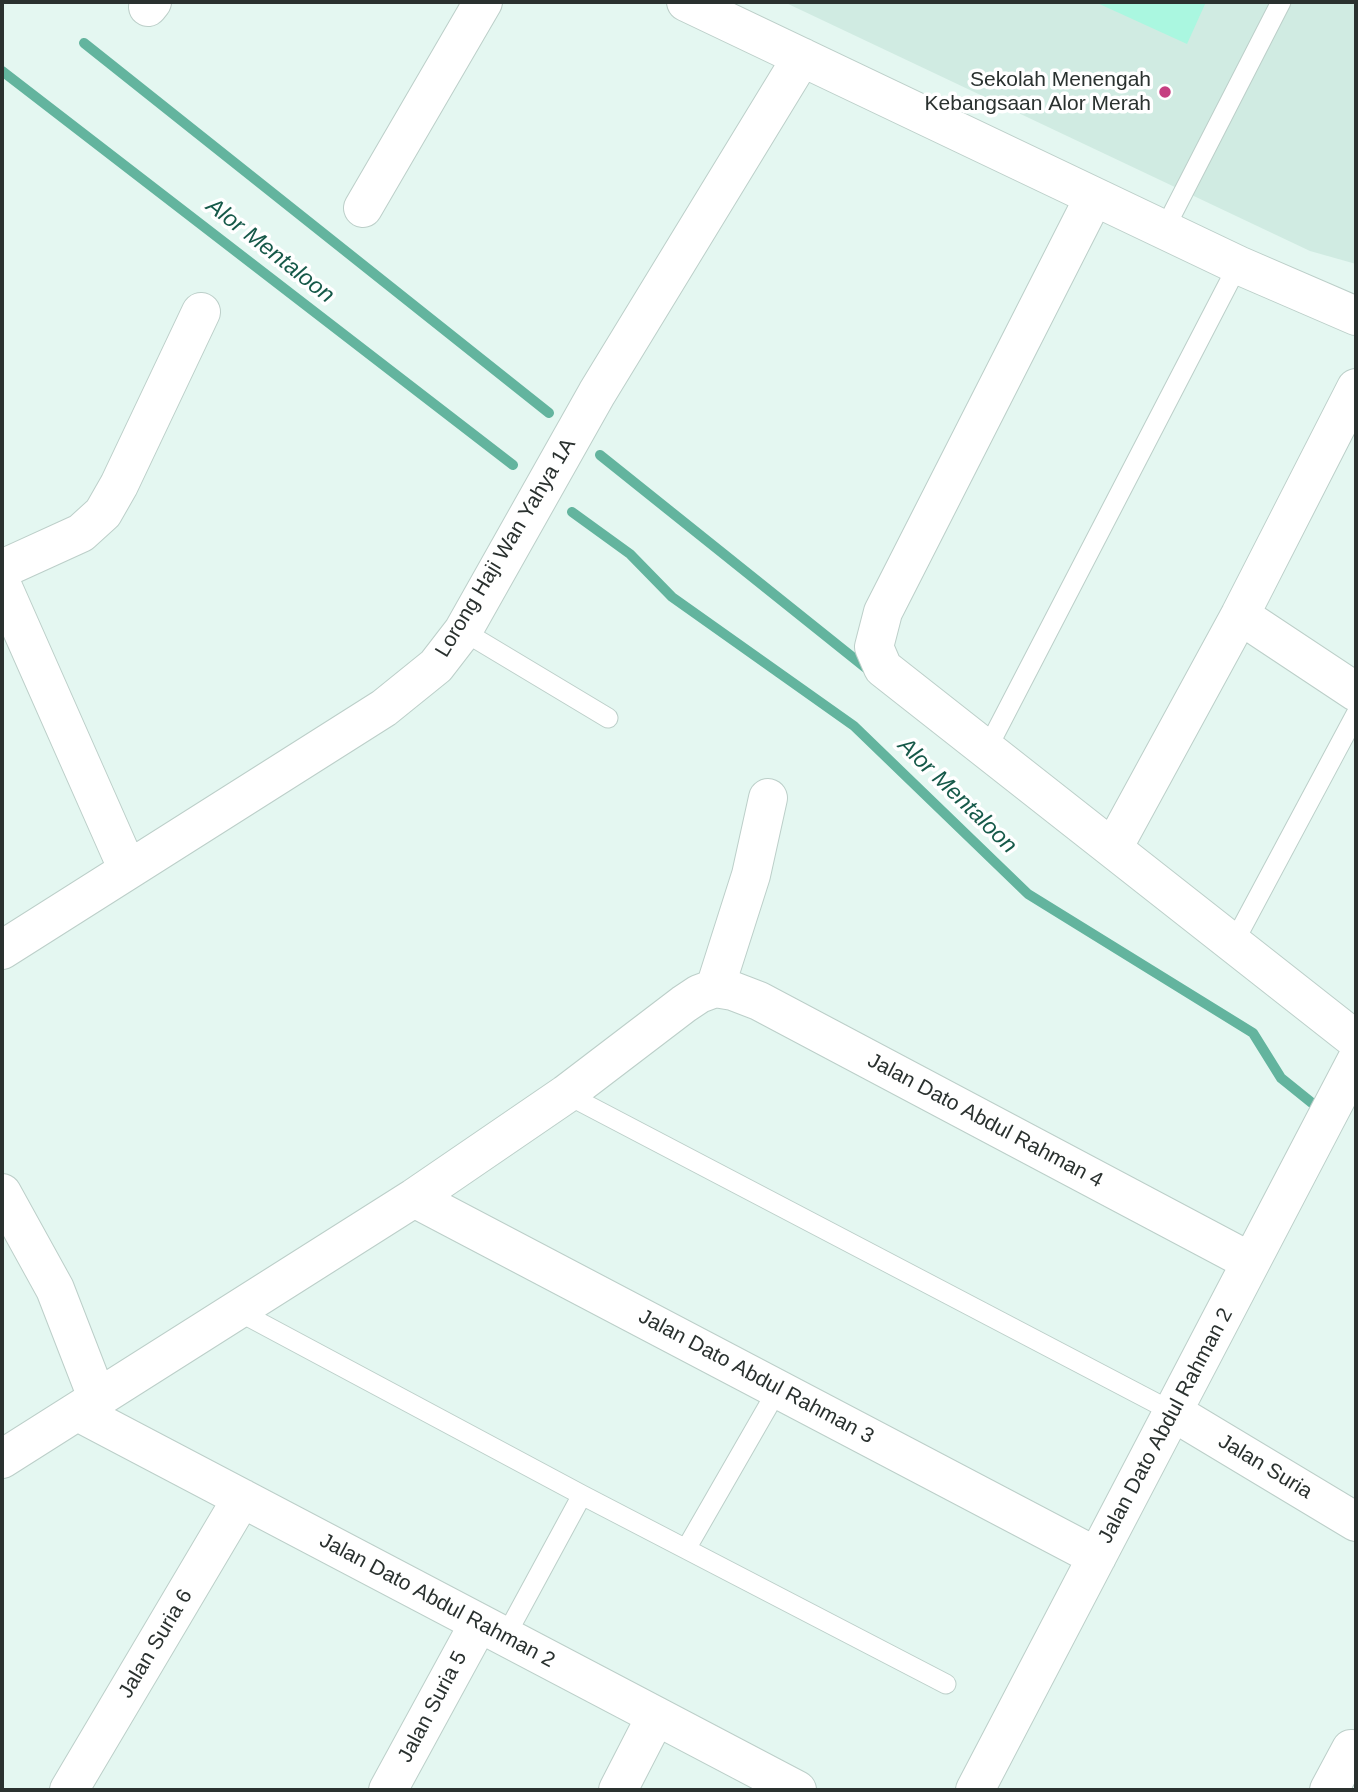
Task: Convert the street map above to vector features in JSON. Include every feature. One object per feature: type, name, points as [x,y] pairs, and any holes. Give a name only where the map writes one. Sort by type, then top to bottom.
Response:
[{"type":"street","points":[[363,208],[483,2]]},
{"type":"street","points":[[686,2],[1238,265],[1356,316]]},
{"type":"street","name":"Lorong Haji Wan Yahya 1A","points":[[2,950],[384,708],[436,666],[463,631],[597,393],[802,57]]},
{"type":"street","points":[[1094,197],[883,612],[874,647],[883,668],[1356,1040]]},
{"type":"street","points":[[128,870],[2,583],[80,533],[103,513],[120,485],[201,312]]},
{"type":"street","points":[[1113,848],[1240,615],[1356,388]]},
{"type":"street","points":[[1240,615],[1356,692]]},
{"type":"street","points":[[2,1460],[414,1198],[566,1094],[684,1004],[715,988],[751,874],[768,798]]},
{"type":"street","name":"Jalan Dato Abdul Rahman 4","points":[[715,988],[733,991],[759,1001],[1251,1262]]},
{"type":"street","name":"Jalan Dato Abdul Rahman 2","points":[[975,1790],[1356,1061]]},
{"type":"street","points":[[2,1192],[55,1289],[88,1406]]},
{"type":"street","name":"Jalan Dato Abdul Rahman 3","points":[[414,1198],[1097,1557]]},
{"type":"street","name":"Jalan Dato Abdul Rahman 2","points":[[88,1406],[242,1498],[797,1790]]},
{"type":"street","name":"Jalan Suria","points":[[1173,1412],[1356,1522]]},
{"type":"street","name":"Jalan Suria 6","points":[[69,1790],[242,1498]]},
{"type":"street","name":"Jalan Suria 5","points":[[388,1790],[492,1630]]},
{"type":"street","points":[[618,1790],[656,1716]]},
{"type":"street","points":[[1329,1790],[1351,1749]]},
{"type":"lane","points":[[1164,230],[1281,2]]},
{"type":"lane","points":[[987,748],[1238,265]]},
{"type":"lane","points":[[463,631],[608,718]]},
{"type":"lane","points":[[1233,944],[1356,714]]},
{"type":"lane","points":[[566,1094],[1173,1412]]},
{"type":"lane","points":[[238,1311],[582,1495],[946,1684]]},
{"type":"lane","points":[[687,1549],[778,1389]]},
{"type":"lane","points":[[492,1630],[582,1495]]},
{"type":"shaded area","name":"Sekolah Menengah Kebangsaan Alor Merah","points":[[784,2],[1356,2],[1356,264],[1310,251]]},
{"type":"green space","points":[[1095,2],[1206,2],[1187,44]]},
{"type":"waterway","points":[[84,43],[549,413]]},
{"type":"waterway","name":"Alor Mentaloon","points":[[2,71],[513,465]]},
{"type":"waterway","points":[[600,455],[871,672]]},
{"type":"waterway","name":"Alor Mentaloon","points":[[572,512],[630,554],[672,597],[854,726],[1028,894],[1253,1033],[1281,1078],[1312,1103]]},
{"type":"place","name":"Sekolah Menengah Kebangsaan Alor Merah","points":[[1165,92]]}]
